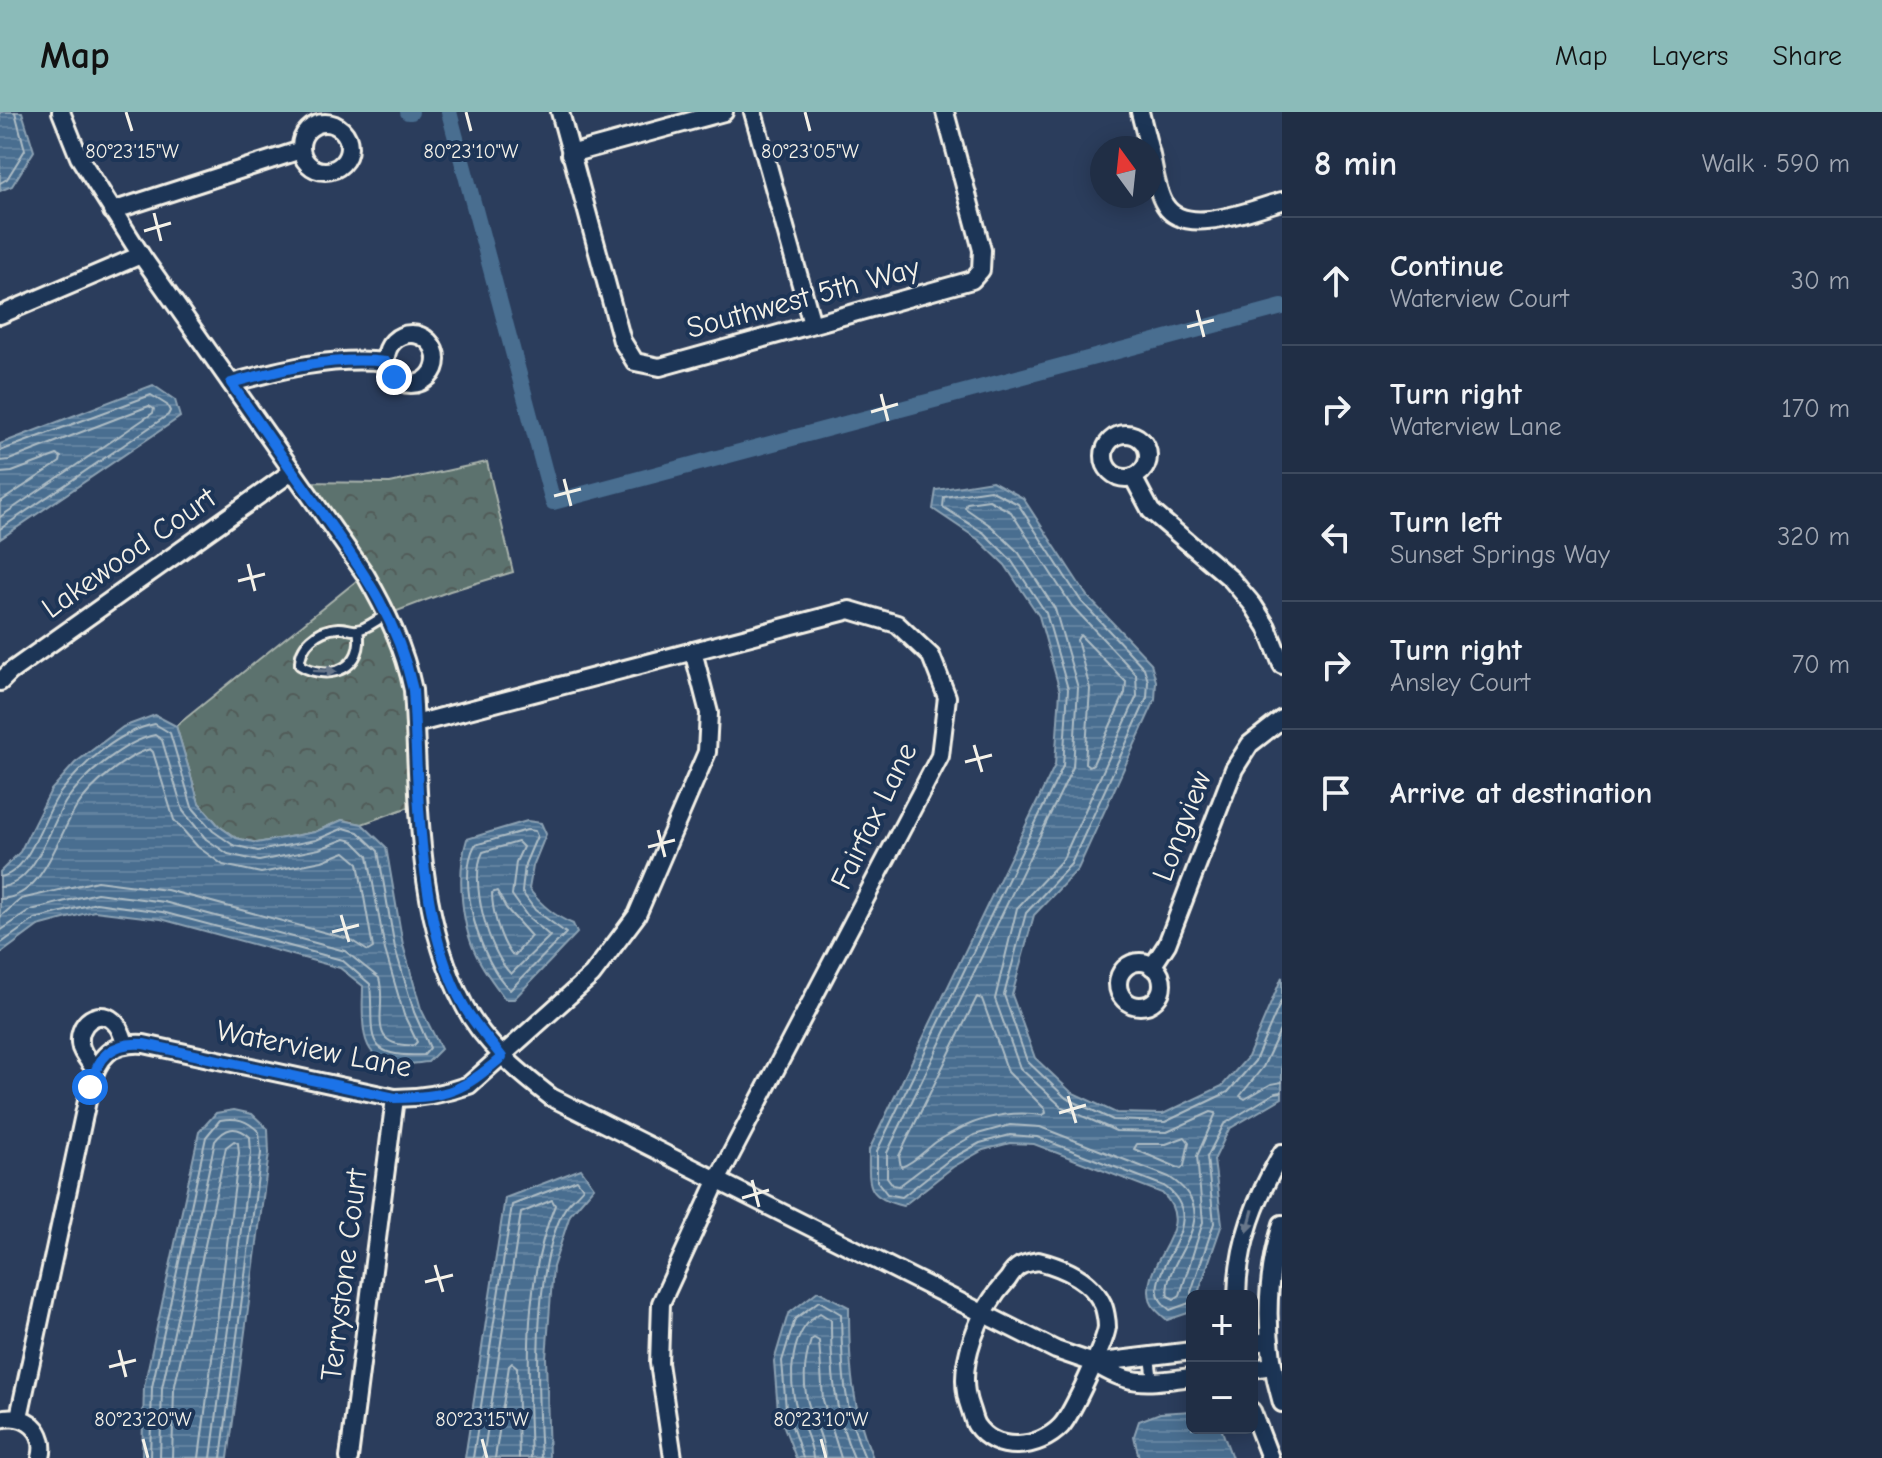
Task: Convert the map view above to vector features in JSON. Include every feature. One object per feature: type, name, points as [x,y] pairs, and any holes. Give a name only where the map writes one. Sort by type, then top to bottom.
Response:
[{"type":"street","points":[[61,112],[79,157],[112,211],[365,574],[388,614],[407,660],[413,690],[427,888],[438,946],[465,1008],[502,1057],[551,1097],[1056,1350],[1094,1363],[1118,1378],[1138,1382],[1186,1378]]},
{"type":"street","points":[[560,112],[570,154],[724,112]]},
{"type":"street","points":[[753,112],[812,324]]},
{"type":"street","name":"Southwest 5th Way","points":[[570,154],[622,341],[635,362],[660,367],[972,280],[981,270],[982,250],[945,112]]},
{"type":"street","points":[[1140,112],[1146,136]]},
{"type":"street","points":[[112,211],[301,150]]},
{"type":"street","points":[[1162,196],[1164,204],[1175,216],[1200,223],[1282,201]]},
{"type":"street","points":[[0,315],[141,255]]},
{"type":"street","points":[[231,383],[303,364],[356,359],[386,362]]},
{"type":"street","name":"Lakewood Court","points":[[0,682],[293,471]]},
{"type":"street","points":[[1133,477],[1151,511],[1231,579],[1253,605],[1267,627],[1282,665]]},
{"type":"street","name":"Fairfax Lane","points":[[415,724],[850,610],[897,624],[931,656],[947,697],[940,756],[718,1179],[661,1303],[659,1363],[673,1458]]},
{"type":"street","name":"Waterview Lane","points":[[125,1043],[159,1047],[395,1098],[420,1098],[469,1085],[592,975],[637,915],[707,752],[709,713],[693,651]]},
{"type":"street","name":"Longview","points":[[1152,967],[1167,944],[1234,769],[1250,744],[1282,719]]},
{"type":"street","points":[[19,1417],[95,1069],[110,1051],[125,1043],[118,1026],[110,1018],[101,1016],[88,1020],[80,1034],[81,1046],[95,1069]]},
{"type":"street","name":"Terrystone Court","points":[[349,1458],[395,1098]]},
{"type":"street","points":[[1238,1290],[1242,1250],[1255,1201],[1282,1153]]},
{"type":"street","points":[[1282,1224],[1272,1256],[1260,1342],[1272,1366],[1282,1403]]},
{"type":"street","points":[[1038,1261],[1065,1267],[1085,1282],[1102,1302],[1107,1326],[1094,1363],[1063,1424],[1045,1439],[1018,1446],[996,1443],[976,1425],[967,1400],[966,1368],[974,1336],[996,1292],[1019,1266],[1038,1261]]},
{"type":"street","points":[[1094,1363],[1186,1352]]},
{"type":"street","points":[[1258,1368],[1272,1366]]},
{"type":"street","points":[[0,1419],[19,1417],[37,1429],[42,1439],[41,1458]]},
{"type":"street","points":[[1258,1427],[1270,1458]]},
{"type":"lane","points":[[358,630],[359,648],[348,667],[325,674],[300,665],[305,647],[314,636],[339,628],[358,630],[388,614]]},
{"type":"lane","points":[[1150,1357],[1153,1381]]},
{"type":"green space","points":[[487,462],[513,572],[389,614],[407,660],[420,803],[362,824],[342,820],[315,832],[257,843],[236,838],[219,826],[199,803],[176,726],[365,574],[301,482],[390,483]]},
{"type":"water","points":[[0,112],[22,112],[34,151],[12,186],[0,191]]},
{"type":"water","points":[[153,385],[175,400],[180,417],[0,539],[0,444]]},
{"type":"water","points":[[992,481],[1023,498],[1087,596],[1151,663],[1156,681],[1155,700],[1078,869],[1034,915],[1012,995],[1035,1058],[1071,1092],[1116,1113],[1163,1114],[1222,1086],[1248,1057],[1282,977],[1282,1098],[1229,1129],[1214,1160],[1222,1224],[1199,1290],[1186,1290],[1186,1314],[1167,1320],[1152,1305],[1149,1287],[1175,1220],[1172,1207],[1162,1193],[1034,1144],[1010,1143],[983,1150],[953,1167],[903,1206],[876,1194],[870,1181],[869,1150],[1055,765],[1060,691],[1039,616],[1005,565],[979,540],[933,509],[936,490]]},
{"type":"water","points":[[155,715],[176,726],[199,803],[219,826],[236,838],[257,843],[315,832],[342,820],[362,824],[386,847],[403,945],[421,1009],[441,1049],[428,1062],[396,1064],[383,1061],[374,1054],[364,1034],[363,986],[340,968],[161,919],[94,911],[38,926],[0,954],[0,872],[20,852],[51,790],[75,763],[123,727]]},
{"type":"water","points":[[527,821],[541,823],[546,834],[533,866],[529,889],[548,910],[573,924],[577,933],[514,999],[505,999],[480,962],[468,934],[462,902],[462,868],[467,839]]},
{"type":"water","points":[[234,1110],[252,1114],[268,1129],[269,1153],[228,1458],[142,1458],[144,1387],[199,1132],[216,1113]]},
{"type":"water","points":[[581,1169],[594,1187],[570,1215],[553,1267],[546,1358],[549,1458],[465,1458],[505,1198]]},
{"type":"water","points":[[818,1291],[849,1307],[853,1384],[860,1420],[873,1458],[796,1458],[778,1411],[774,1361],[788,1314]]},
{"type":"water","points":[[1186,1411],[1186,1434],[1223,1434],[1232,1458],[1139,1458],[1134,1436],[1139,1421],[1160,1413]]},
{"type":"waterway","points":[[449,112],[553,502],[1282,307]]},
{"type":"route","points":[[90,1087],[95,1069],[110,1051],[125,1043],[144,1044],[395,1098],[420,1098],[469,1085],[502,1057],[465,1008],[438,946],[427,888],[413,690],[407,660],[388,614],[365,574],[231,383],[303,364],[356,359],[386,362],[394,377]]}]
